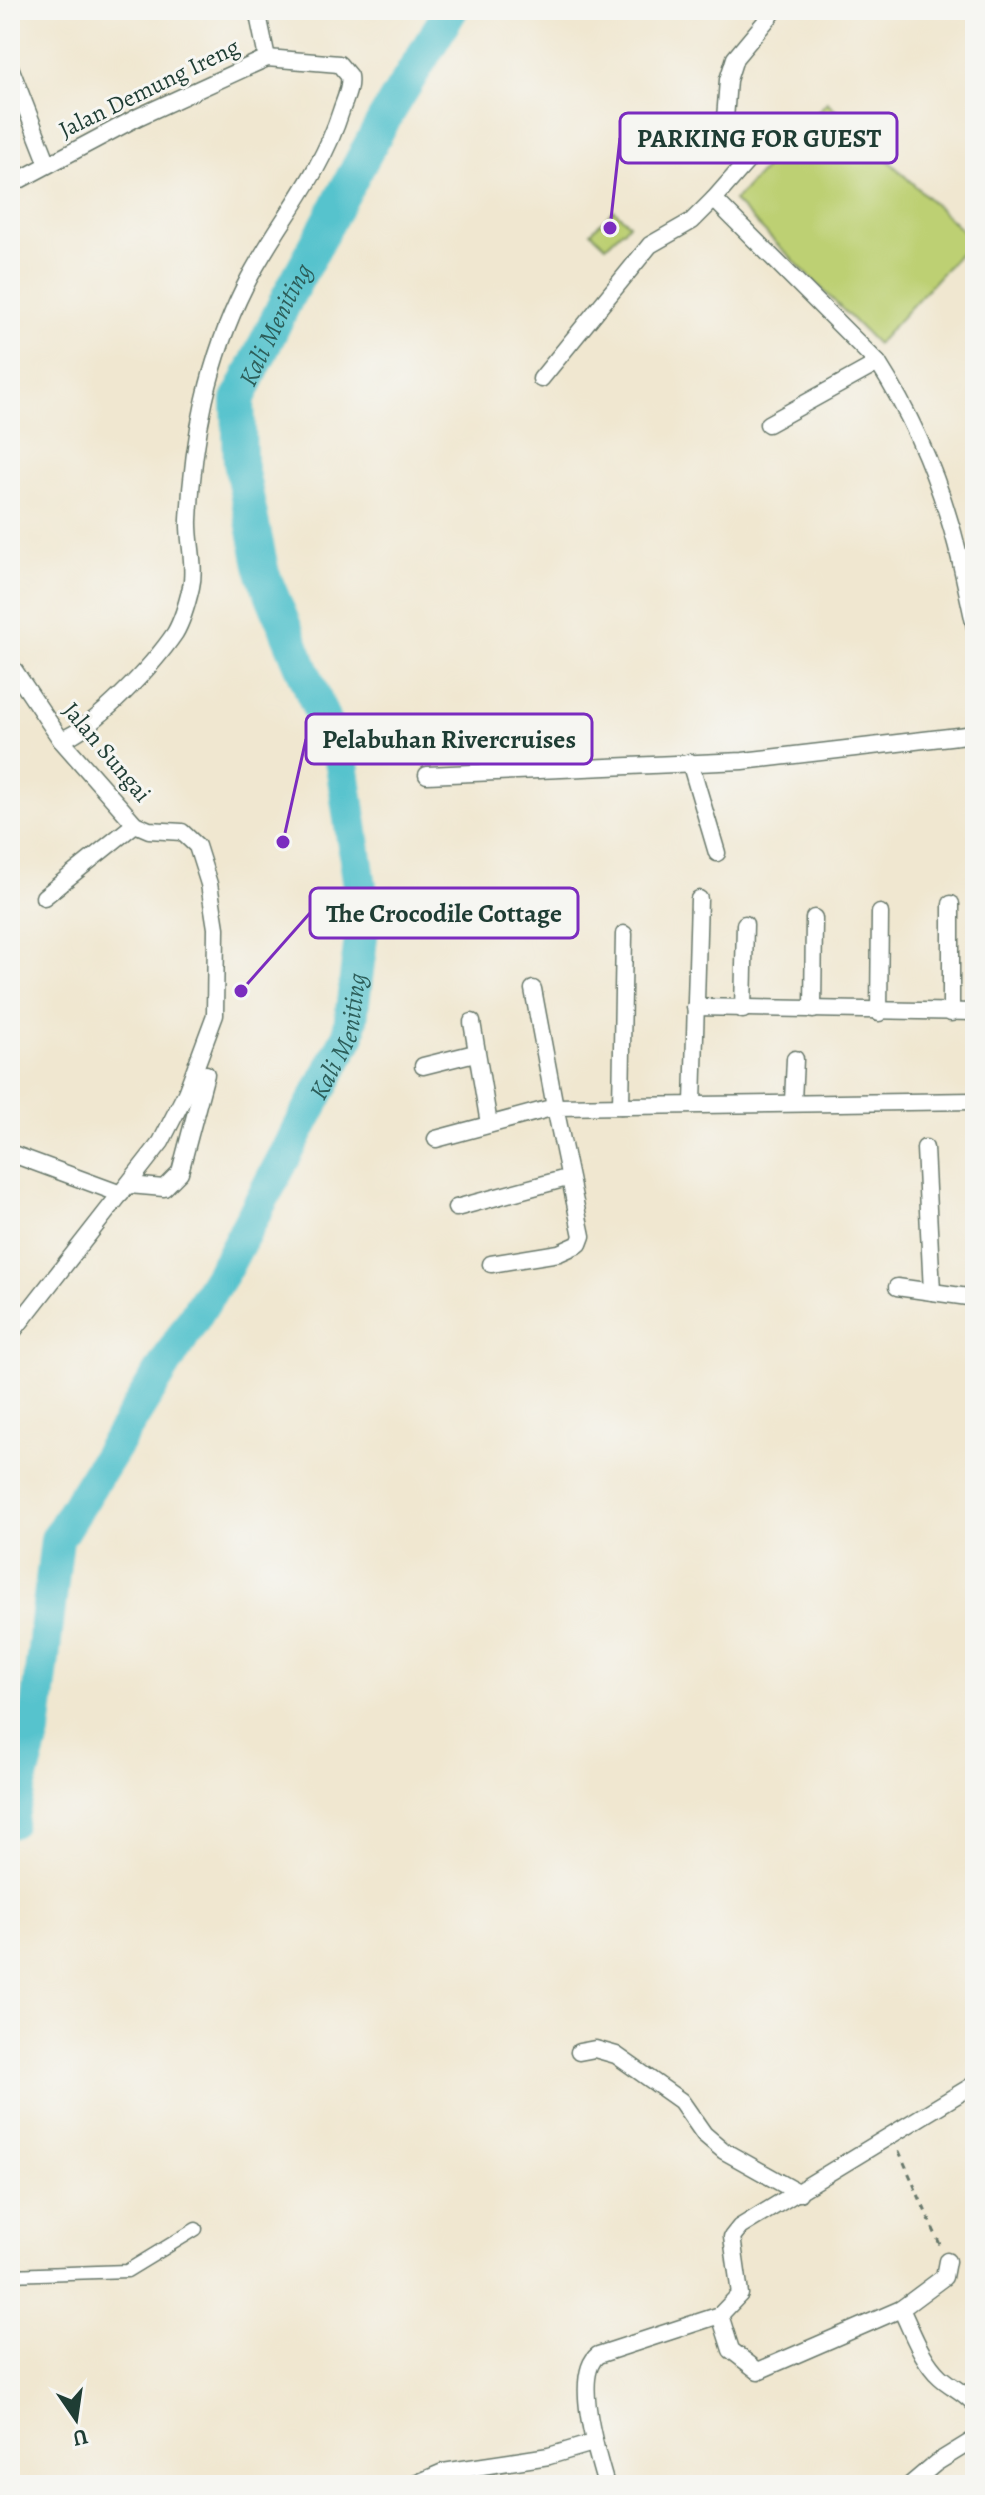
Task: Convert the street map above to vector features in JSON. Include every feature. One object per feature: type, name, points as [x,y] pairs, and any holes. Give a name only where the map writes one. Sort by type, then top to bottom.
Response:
[{"type":"street","name":"Jalan Demung Ireng","points":[[10,185],[138,117],[267,58],[257,10]]},
{"type":"street","points":[[541,379],[650,245],[692,221],[750,158],[747,144],[727,124],[724,115],[730,68],[775,10]]},
{"type":"street","points":[[61,740],[83,729],[108,709],[176,631],[192,584],[189,522],[199,420],[216,350],[246,283],[317,173],[332,141],[349,88],[348,73],[339,64],[267,58]]},
{"type":"street","points":[[10,67],[48,164]]},
{"type":"street","points":[[714,199],[878,363],[896,392],[946,504],[968,563],[975,627]]},
{"type":"street","points":[[768,424],[878,363]]},
{"type":"street","name":"Jalan Sungai","points":[[10,664],[61,740],[135,824],[149,830],[182,832],[197,846],[209,884],[216,928],[215,1015],[205,1048],[174,1118],[125,1189],[10,1335]]},
{"type":"street","points":[[427,775],[777,758],[975,734]]},
{"type":"street","points":[[690,762],[717,853]]},
{"type":"street","points":[[44,897],[135,824]]},
{"type":"street","points":[[693,1103],[699,899]]},
{"type":"street","points":[[951,904],[951,1013]]},
{"type":"street","points":[[879,1013],[880,913]]},
{"type":"street","points":[[813,1010],[814,918]]},
{"type":"street","points":[[743,1010],[745,924]]},
{"type":"street","points":[[621,1106],[624,934]]},
{"type":"street","points":[[491,1264],[559,1253],[579,1244],[582,1236],[567,1178],[533,989]]},
{"type":"street","points":[[695,1007],[879,1013],[975,1012]]},
{"type":"street","points":[[472,1022],[489,1124]]},
{"type":"street","points":[[423,1066],[475,1053]]},
{"type":"street","points":[[793,1101],[795,1059]]},
{"type":"street","points":[[10,1153],[125,1189],[164,1188],[180,1172],[206,1074]]},
{"type":"street","points":[[436,1139],[555,1107],[793,1101],[975,1101]]},
{"type":"street","points":[[925,1148],[932,1292]]},
{"type":"street","points":[[456,1208],[567,1178]]},
{"type":"street","points":[[897,1287],[975,1298]]},
{"type":"street","points":[[579,2052],[595,2049],[616,2055],[685,2104],[714,2143],[799,2193]]},
{"type":"street","points":[[606,2485],[593,2443],[588,2406],[593,2359],[720,2315],[741,2288],[732,2237],[754,2217],[799,2193],[892,2132],[975,2084]]},
{"type":"street","points":[[10,2275],[127,2271],[196,2229]]},
{"type":"street","points":[[720,2315],[731,2350],[758,2371],[901,2309],[944,2277],[947,2261]]},
{"type":"street","points":[[901,2309],[928,2362],[940,2378],[964,2392],[975,2405]]},
{"type":"street","points":[[910,2485],[975,2439]]},
{"type":"street","points":[[413,2485],[443,2472],[549,2456],[593,2443]]},
{"type":"path","points":[[892,2132],[947,2261]]},
{"type":"green space","points":[[827,102],[972,240],[877,344],[734,201]]},
{"type":"green space","points":[[614,210],[629,224],[606,246],[591,232]]},
{"type":"waterway","name":"Kali Meniting","points":[[10,1822],[34,1733],[57,1539],[228,1263],[349,1035],[364,914],[342,764],[263,574],[240,462],[238,400],[288,296],[383,121],[451,10]]},
{"type":"place","name":"PARKING FOR GUEST","points":[[610,228]]},
{"type":"place","name":"Pelabuhan Rivercruises","points":[[283,842]]},
{"type":"place","name":"The Crocodile Cottage","points":[[241,991]]}]
